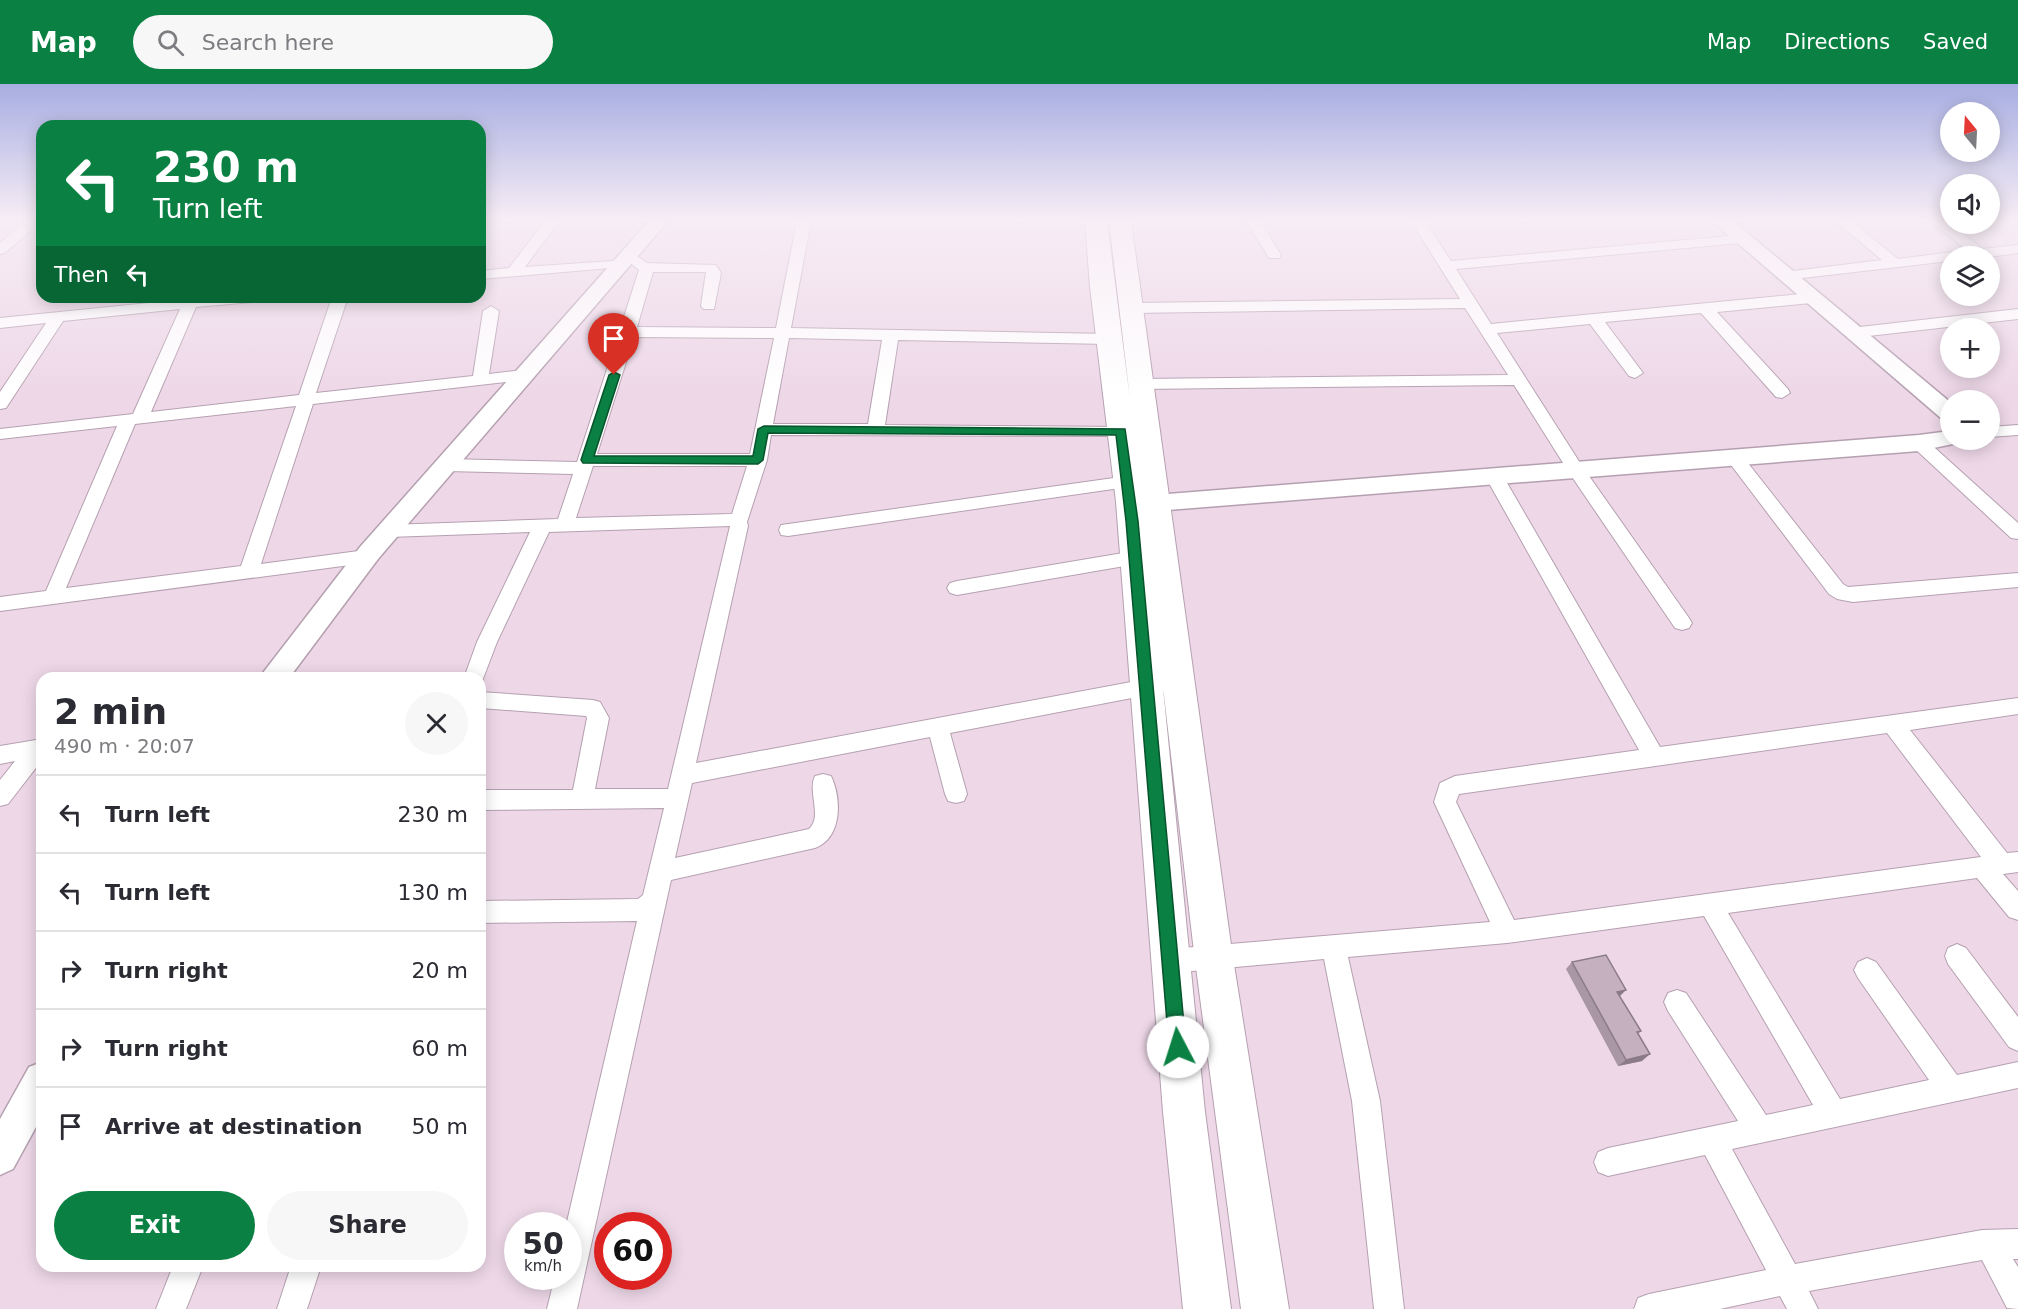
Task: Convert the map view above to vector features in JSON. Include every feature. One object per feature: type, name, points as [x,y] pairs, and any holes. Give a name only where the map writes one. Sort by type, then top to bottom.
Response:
[{"type":"main road","points":[[1102,278],[1128,482],[1135,558],[1162,684],[1214,959],[1264,1309]]},
{"type":"main road","points":[[1127,278],[1155,503],[1170,961],[1184,1112],[1207,1309]]},
{"type":"street","points":[[278,672],[366,557],[524,375],[617,278]]},
{"type":"street","points":[[565,525],[645,278]]},
{"type":"street","points":[[710,306],[713,278]]},
{"type":"street","points":[[562,1309],[654,901],[663,871],[739,526],[738,522],[758,460],[793,278]]},
{"type":"street","points":[[1454,278],[1576,470],[1682,622]]},
{"type":"street","points":[[1787,278],[1801,299],[1851,333],[1940,406]]},
{"type":"street","points":[[1487,329],[1801,299]]},
{"type":"street","points":[[0,323],[57,317],[122,304],[190,303],[133,420],[53,597]]},
{"type":"street","points":[[249,572],[338,303]]},
{"type":"street","points":[[1131,308],[1470,303]]},
{"type":"street","points":[[1706,308],[1782,393]]},
{"type":"street","points":[[480,380],[491,311]]},
{"type":"street","points":[[1851,333],[2018,314]]},
{"type":"street","points":[[0,404],[57,317]]},
{"type":"street","points":[[1594,319],[1635,373]]},
{"type":"street","points":[[628,332],[1109,339]]},
{"type":"street","points":[[876,430],[891,335]]},
{"type":"street","points":[[0,434],[524,375]]},
{"type":"street","points":[[1140,384],[1519,380]]},
{"type":"street","points":[[764,429],[1121,432]]},
{"type":"street","points":[[2000,431],[2018,430]]},
{"type":"street","points":[[1155,503],[1936,440],[2018,533]]},
{"type":"street","points":[[1734,457],[1836,589],[1844,594],[2018,580]]},
{"type":"street","points":[[446,465],[758,460]]},
{"type":"street","points":[[1494,476],[1654,757]]},
{"type":"street","points":[[788,530],[1128,482]]},
{"type":"street","points":[[389,531],[728,519],[738,522]]},
{"type":"street","points":[[476,672],[487,642],[542,526]]},
{"type":"street","points":[[0,604],[366,557]]},
{"type":"street","points":[[957,588],[1135,558]]},
{"type":"street","points":[[684,775],[1162,684]]},
{"type":"street","points":[[486,700],[593,708],[598,718],[582,799]]},
{"type":"street","points":[[1507,932],[1445,802],[1445,794],[1455,785],[2018,706]]},
{"type":"street","points":[[1892,723],[2000,864],[2018,909]]},
{"type":"street","points":[[938,727],[956,794]]},
{"type":"street","points":[[0,755],[36,749]]},
{"type":"street","points":[[0,796],[36,753]]},
{"type":"street","points":[[663,871],[815,838],[821,834],[826,825],[823,783]]},
{"type":"street","points":[[486,800],[679,798]]},
{"type":"street","points":[[1170,961],[1507,932],[2000,864]]},
{"type":"street","points":[[486,912],[642,910],[654,901]]},
{"type":"street","points":[[1710,904],[1834,1114]]},
{"type":"street","points":[[1334,948],[1366,1101],[1389,1309]]},
{"type":"street","points":[[1957,956],[2018,1038]]},
{"type":"street","points":[[1867,970],[1951,1089]]},
{"type":"street","points":[[1677,1002],[1760,1129]]},
{"type":"street","points":[[1608,1162],[2018,1075]]},
{"type":"street","points":[[4,1140],[36,1089]]},
{"type":"street","points":[[1711,1139],[1803,1309]]},
{"type":"street","points":[[1649,1309],[1788,1280],[2004,1245],[2018,1297]]},
{"type":"street","points":[[171,1309],[186,1272]]},
{"type":"street","points":[[292,1309],[304,1272]]},
{"type":"building","points":[[1606,955],[1626,990],[1617,992],[1641,1031],[1637,1032],[1650,1054],[1626,1060],[1572,962]]},
{"type":"route","points":[[614,375],[587,460],[758,460],[764,429],[1121,432],[1132,521],[1178,1047]]}]
